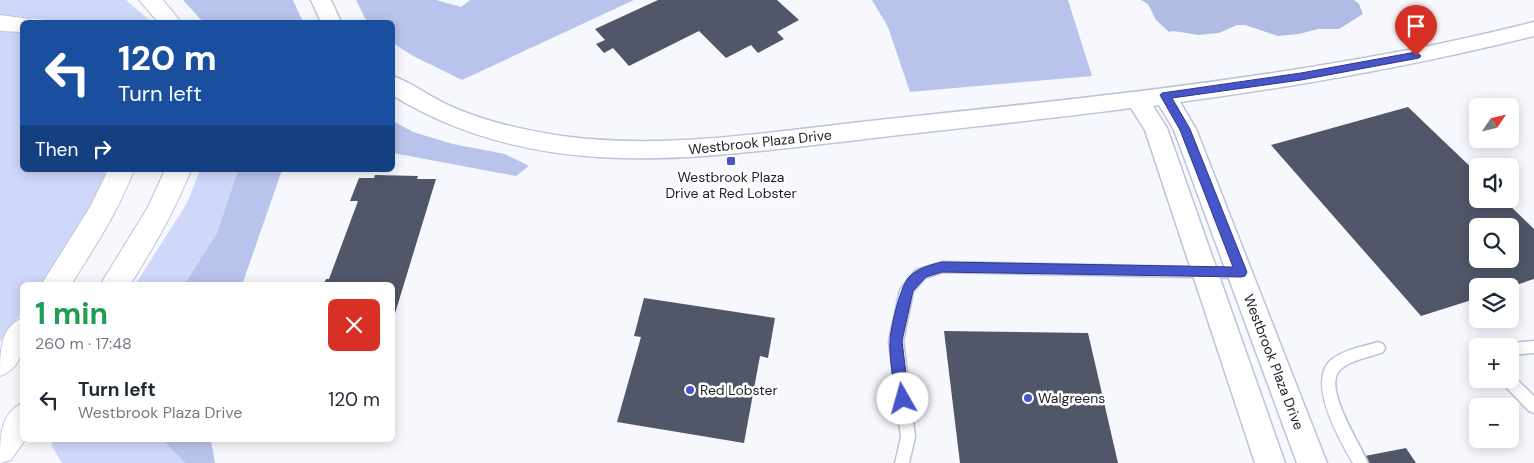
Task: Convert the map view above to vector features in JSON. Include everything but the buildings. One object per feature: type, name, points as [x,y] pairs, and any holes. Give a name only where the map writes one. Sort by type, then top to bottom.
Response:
[{"type":"highway","points":[[150,0],[168,20]]},
{"type":"highway","points":[[0,23],[20,24]]},
{"type":"highway","points":[[57,282],[90,230],[120,172]]},
{"type":"highway","points":[[116,282],[133,257],[164,203],[177,172]]},
{"type":"highway","points":[[0,362],[20,334]]},
{"type":"highway","points":[[0,449],[20,421]]},
{"type":"street","points":[[321,0],[330,20]]},
{"type":"street","points":[[1270,463],[1156,128],[1152,97],[1301,77],[1400,60],[1534,29]]},
{"type":"street","name":"Westbrook Plaza Drive","points":[[395,86],[413,98],[447,114],[483,127],[554,144],[593,149],[633,150],[681,150],[1041,111],[1152,97],[1185,129],[1241,272],[1312,463]]},
{"type":"lane","points":[[902,463],[908,437],[896,341],[907,290],[921,274],[942,267],[1241,272]]},
{"type":"lane","points":[[1519,348],[1534,347]]},
{"type":"lane","points":[[1361,463],[1346,438],[1335,412],[1330,394],[1329,376],[1332,368],[1349,357],[1378,348]]},
{"type":"lane","points":[[1517,388],[1534,406]]},
{"type":"shaded area","points":[[0,0],[126,0],[149,20],[45,20],[23,17],[0,17]]},
{"type":"shaded area","points":[[183,0],[293,0],[302,20],[201,20]]},
{"type":"shaded area","points":[[356,0],[436,0],[461,7],[470,0],[634,0],[462,80],[413,56],[395,44],[395,20],[366,20]]},
{"type":"shaded area","points":[[872,0],[1068,0],[1092,76],[910,92],[888,27]]},
{"type":"shaded area","points":[[1141,0],[1354,0],[1359,4],[1363,14],[1339,29],[1318,29],[1299,34],[1278,36],[1245,25],[1237,25],[1219,33],[1199,35],[1169,32],[1156,20],[1148,4]]},
{"type":"shaded area","points":[[0,32],[20,32],[20,172],[105,172],[87,216],[45,282],[20,282],[20,315],[0,342]]},
{"type":"shaded area","points":[[395,122],[413,132],[453,144],[505,154],[529,166],[516,176],[395,153]]},
{"type":"shaded area","points":[[199,172],[237,172],[217,233],[186,282],[137,282],[187,203]]},
{"type":"shaded area","points":[[237,172],[281,172],[243,282],[186,282],[217,233]]},
{"type":"shaded area","points":[[52,442],[165,442],[185,463],[62,463],[52,446]]},
{"type":"shaded area","points":[[165,442],[211,442],[215,463],[185,463]]},
{"type":"place","name":"Westbrook Plaza Drive at Red Lobster","points":[[731,161]]},
{"type":"place","name":"Red Lobster","points":[[690,390]]},
{"type":"place","name":"Walgreens","points":[[1028,398]]},
{"type":"route","points":[[903,399],[896,341],[907,290],[921,274],[932,269],[942,267],[1241,272],[1185,129],[1165,95],[1301,77],[1416,56]]}]
